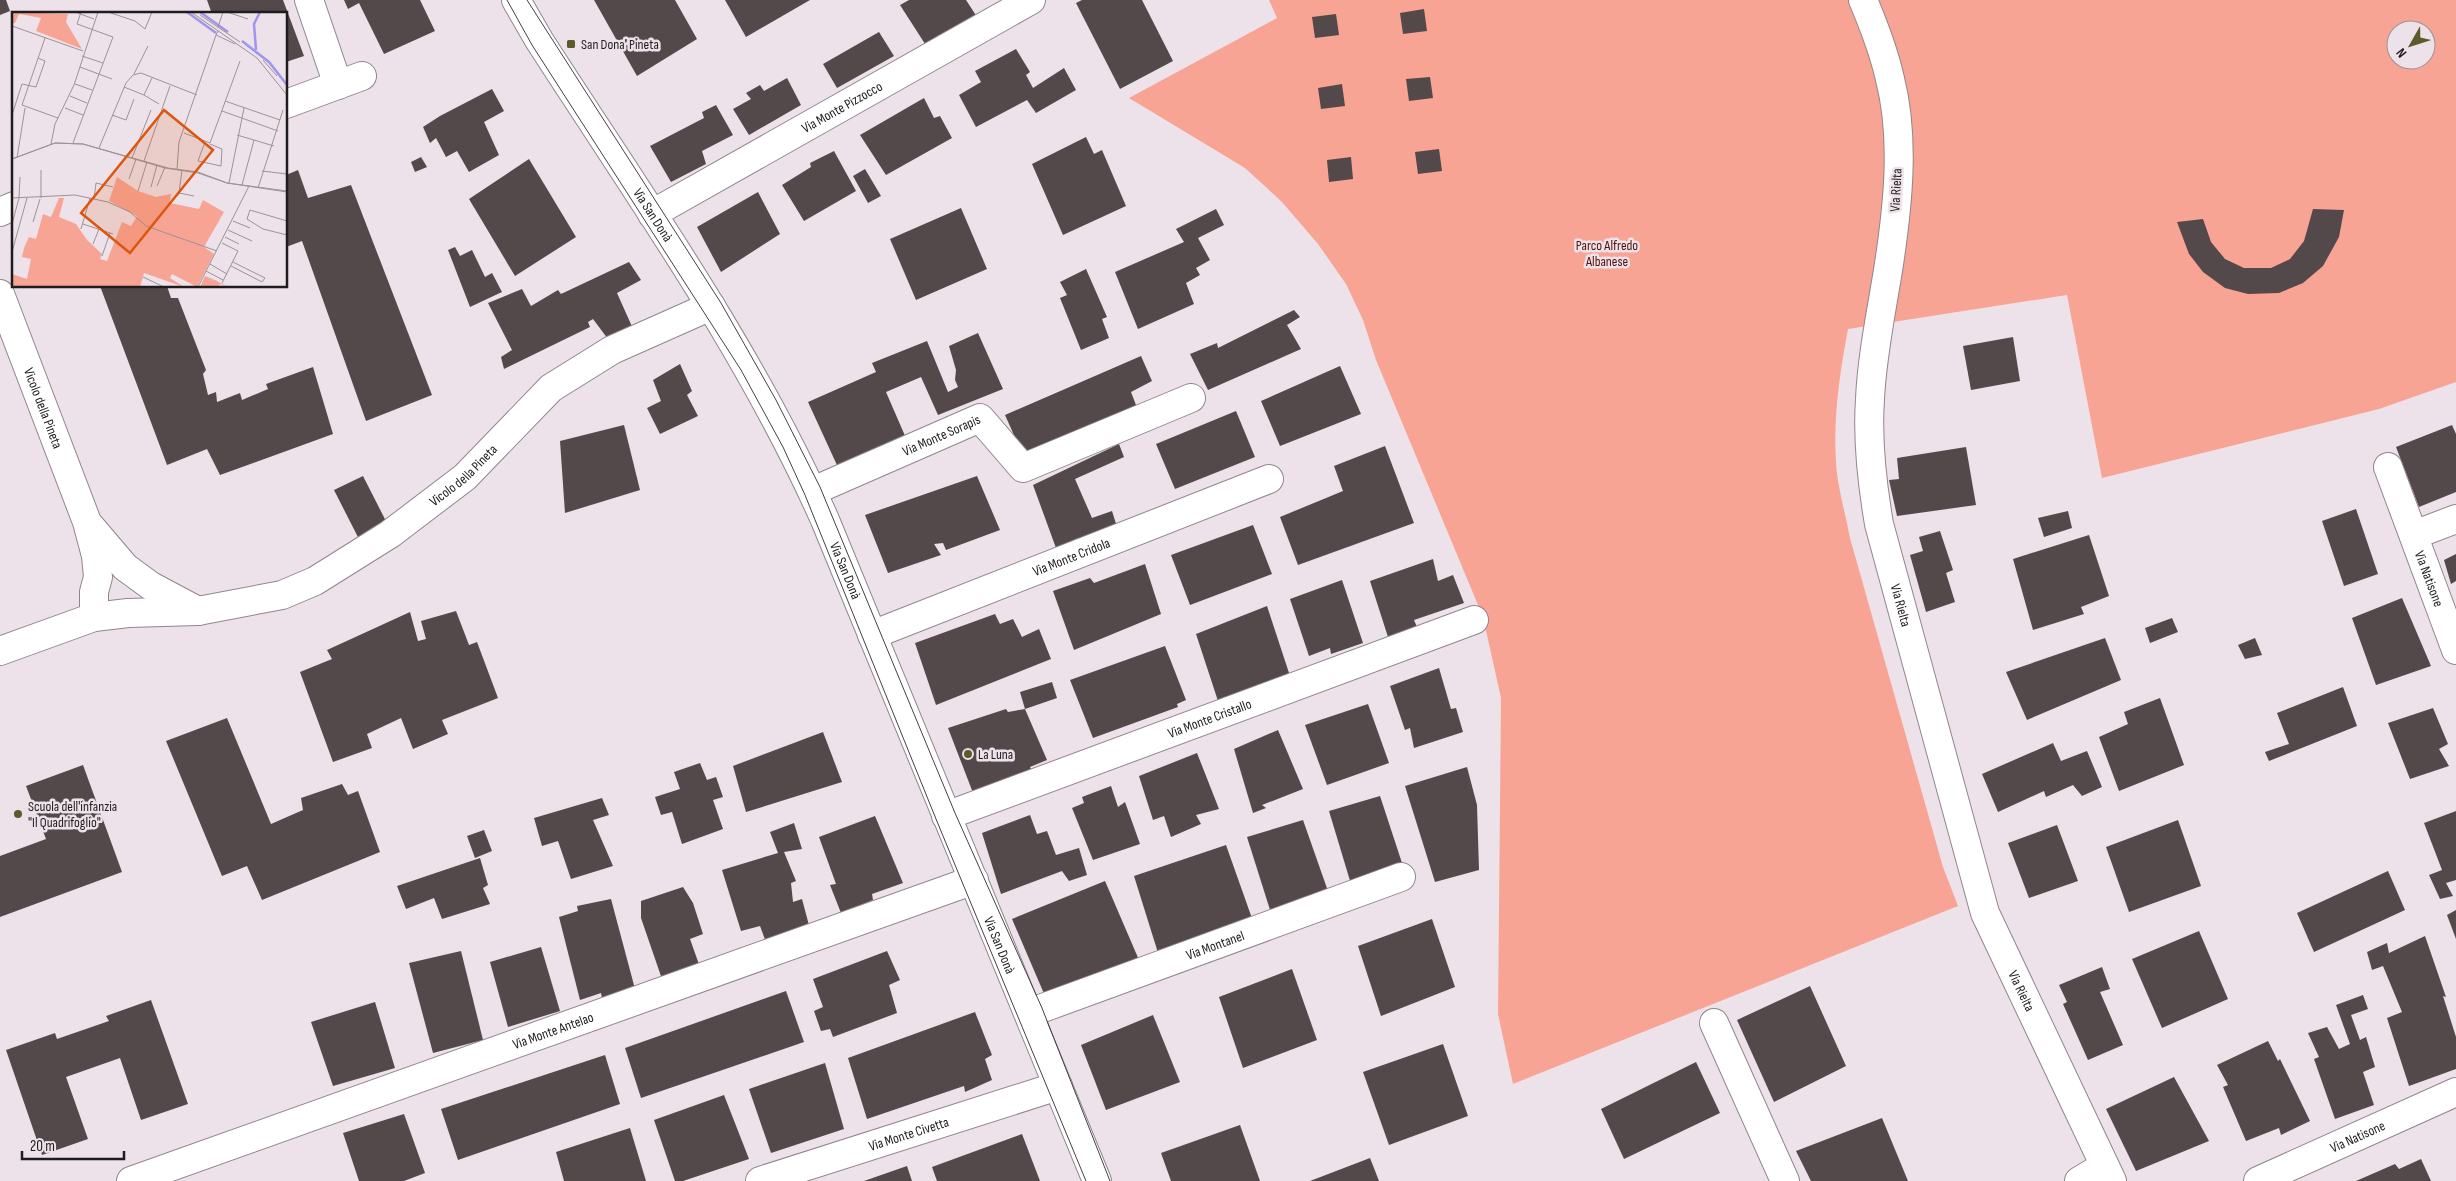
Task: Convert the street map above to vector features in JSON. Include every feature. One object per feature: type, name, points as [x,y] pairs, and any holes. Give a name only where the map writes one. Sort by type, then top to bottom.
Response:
[{"type":"street","points":[[288,103],[350,80],[309,0]]},
{"type":"street","name":"Via San Donà","points":[[516,0],[711,306],[774,412],[813,491],[1098,1181]]},
{"type":"street","name":"Via Monte Pizzocco","points":[[652,214],[1031,0]]},
{"type":"street","name":"Via Rielta","points":[[1863,0],[1882,47],[1891,81],[1897,121],[1896,214],[1874,351],[1870,400],[1872,470],[1879,524],[1985,913],[2108,1173]]},
{"type":"street","points":[[0,212],[12,207]]},
{"type":"street","name":"Vicolo della Pineta","points":[[0,294],[87,522],[98,570],[94,617],[128,613],[198,611],[282,596],[314,581],[352,559],[397,529],[465,477],[551,388],[612,350],[711,306]]},
{"type":"street","name":"Via Monte Sorapis","points":[[813,491],[980,418],[1023,468],[1191,398]]},
{"type":"street","name":"Via Natisone","points":[[2388,467],[2456,650]]},
{"type":"street","name":"Via Monte Cridola","points":[[872,635],[1269,479]]},
{"type":"street","name":"Via Natisone","points":[[2414,536],[2456,519]]},
{"type":"street","name":"Vicolo della Pineta","points":[[87,522],[125,567],[151,586],[198,611]]},
{"type":"street","points":[[0,651],[94,617]]},
{"type":"street","name":"Via Monte Cristallo","points":[[946,816],[1474,620]]},
{"type":"street","name":"Via Montanel","points":[[1029,1013],[1401,877]]},
{"type":"street","name":"Via Monte Antelao","points":[[131,1181],[974,880]]},
{"type":"street","points":[[1714,1023],[1784,1181]]},
{"type":"street","name":"Via Monte Civetta","points":[[760,1181],[1058,1086]]},
{"type":"street","name":"Via Natisone","points":[[2258,1181],[2456,1092]]},
{"type":"street","points":[[2079,1181],[2108,1173]]},
{"type":"green space","name":"Parco Alfredo Albanese","points":[[1269,0],[2456,0],[2456,382],[2379,409],[2102,478],[2067,295],[1848,329],[1839,383],[1835,437],[1840,490],[1850,538],[1943,867],[1958,906],[1513,1084],[1498,1014],[1501,698],[1483,617],[1376,360],[1363,320],[1346,284],[1318,244],[1282,202],[1245,168],[1129,98],[1277,18]]},
{"type":"building","points":[[0,0],[6,0],[10,11],[0,15]]},
{"type":"building","points":[[207,0],[283,0],[288,12],[211,12]]},
{"type":"building","points":[[344,0],[420,0],[435,31],[384,54],[359,3],[348,9]]},
{"type":"building","points":[[594,0],[675,0],[697,39],[637,76]]},
{"type":"building","points":[[725,0],[810,0],[746,37]]},
{"type":"building","points":[[909,0],[966,0],[979,20],[927,47],[900,5]]},
{"type":"building","points":[[1082,0],[1142,0],[1173,61],[1120,89],[1076,3]]},
{"type":"building","points":[[1424,9],[1427,31],[1403,34],[1400,13]]},
{"type":"building","points":[[288,13],[304,56],[288,61]]},
{"type":"building","points":[[1336,14],[1339,35],[1315,38],[1312,17]]},
{"type":"building","points":[[879,32],[894,56],[837,88],[823,64]]},
{"type":"building","points":[[1016,49],[1030,72],[1026,75],[1033,88],[1064,68],[1076,90],[1036,113],[1027,100],[976,127],[959,95],[981,82],[975,71]]},
{"type":"building","points":[[1430,77],[1433,98],[1409,101],[1406,79]]},
{"type":"building","points":[[787,78],[801,105],[749,135],[733,109],[751,99],[746,93],[760,85],[764,91]]},
{"type":"building","points":[[1342,84],[1345,106],[1321,109],[1318,88]]},
{"type":"building","points":[[492,89],[504,111],[484,122],[499,155],[469,172],[457,151],[446,157],[436,138],[430,143],[423,127]]},
{"type":"building","points":[[924,98],[934,118],[940,116],[952,138],[886,175],[860,135]]},
{"type":"building","points":[[716,105],[733,135],[702,151],[706,164],[671,182],[650,146],[704,118],[702,112]]},
{"type":"building","points":[[1086,137],[1094,154],[1102,150],[1126,206],[1063,235],[1032,164]]},
{"type":"building","points":[[1439,149],[1442,171],[1418,174],[1415,152]]},
{"type":"building","points":[[834,151],[856,191],[804,221],[782,185],[811,167],[810,163]]},
{"type":"building","points":[[421,157],[427,167],[415,172],[411,162]]},
{"type":"building","points":[[1351,157],[1353,179],[1329,182],[1327,160]]},
{"type":"building","points":[[529,159],[576,237],[515,276],[469,199]]},
{"type":"building","points":[[865,169],[881,196],[868,203],[853,176]]},
{"type":"building","points":[[298,170],[308,198],[351,185],[432,395],[366,421],[302,241],[288,246],[288,174]]},
{"type":"building","points":[[758,192],[780,234],[721,272],[697,227]]},
{"type":"building","points":[[961,208],[987,269],[916,300],[890,239]]},
{"type":"building","points":[[1216,209],[1224,225],[1198,238],[1210,260],[1196,268],[1200,275],[1186,283],[1194,304],[1138,329],[1115,272],[1184,242],[1176,229]]},
{"type":"building","points":[[2313,209],[2344,210],[2339,237],[2323,266],[2303,283],[2279,293],[2248,294],[2225,288],[2203,272],[2189,254],[2177,222],[2203,219],[2211,242],[2225,259],[2244,268],[2271,268],[2290,259],[2304,241]]},
{"type":"building","points":[[455,247],[460,256],[472,250],[485,277],[492,273],[502,292],[470,307],[448,250]]},
{"type":"building","points":[[629,262],[641,280],[617,293],[634,331],[611,343],[593,319],[588,322],[590,327],[504,369],[501,357],[512,350],[488,303],[522,289],[531,306],[558,290],[561,294]]},
{"type":"building","points":[[1086,269],[1107,317],[1102,319],[1109,338],[1081,350],[1060,298],[1067,295],[1060,282]]},
{"type":"building","points":[[101,288],[168,288],[171,298],[178,298],[206,370],[203,374],[208,395],[216,392],[217,402],[240,393],[242,400],[268,389],[266,384],[313,367],[333,434],[220,475],[207,449],[167,465]]},
{"type":"building","points":[[1294,310],[1300,317],[1287,325],[1301,349],[1208,390],[1190,354],[1217,343],[1218,348]]},
{"type":"building","points":[[978,333],[1003,389],[938,415],[921,377],[886,392],[909,445],[842,476],[808,402],[876,372],[872,363],[927,341],[948,392],[958,387],[955,380],[956,370],[949,346]]},
{"type":"building","points":[[2013,337],[2020,381],[1971,390],[1963,346]]},
{"type":"building","points":[[1141,356],[1152,381],[1131,392],[1139,413],[1026,462],[1005,415]]},
{"type":"building","points":[[680,364],[692,391],[687,395],[698,416],[660,434],[647,408],[661,401],[653,380]]},
{"type":"building","points":[[1340,366],[1361,414],[1280,446],[1261,401]]},
{"type":"building","points":[[1236,411],[1255,457],[1175,489],[1156,444]]},
{"type":"building","points":[[624,425],[640,490],[565,513],[560,441]]},
{"type":"building","points":[[2452,425],[2456,434],[2456,492],[2419,507],[2396,447]]},
{"type":"building","points":[[1119,444],[1124,457],[1075,479],[1092,518],[1112,511],[1118,530],[1083,547],[1078,538],[1056,548],[1033,485]]},
{"type":"building","points":[[1385,446],[1414,523],[1298,565],[1280,517],[1343,491],[1334,466]]},
{"type":"building","points":[[1966,447],[1976,505],[1897,516],[1889,480],[1899,479],[1897,458]]},
{"type":"building","points":[[363,476],[392,533],[362,545],[334,490]]},
{"type":"building","points":[[977,476],[1000,530],[946,550],[943,543],[934,544],[941,555],[888,573],[865,515]]},
{"type":"building","points":[[2356,509],[2378,574],[2344,586],[2322,521]]},
{"type":"building","points":[[2068,511],[2072,528],[2044,537],[2038,518]]},
{"type":"building","points":[[1253,525],[1272,574],[1190,605],[1171,555]]},
{"type":"building","points":[[1940,531],[1953,570],[1946,573],[1955,602],[1926,612],[1910,555],[1923,551],[1919,537]]},
{"type":"building","points":[[2089,535],[2109,596],[2081,607],[2084,614],[2033,630],[2013,559]]},
{"type":"building","points":[[2456,554],[2456,581],[2451,584],[2444,560]]},
{"type":"building","points":[[1433,559],[1438,581],[1453,575],[1464,603],[1414,620],[1417,627],[1388,637],[1370,581]]},
{"type":"building","points":[[1145,564],[1161,614],[1074,650],[1053,591],[1090,578],[1094,583]]},
{"type":"building","points":[[1342,580],[1363,643],[1331,654],[1330,648],[1309,656],[1290,599]]},
{"type":"building","points":[[2402,598],[2431,666],[2376,685],[2352,618]]},
{"type":"building","points":[[1267,606],[1290,676],[1219,704],[1196,634]]},
{"type":"building","points":[[456,611],[469,645],[477,642],[498,698],[442,720],[448,734],[413,749],[401,718],[367,734],[372,748],[333,762],[300,672],[332,659],[327,650],[410,612],[418,641],[426,639],[421,621]]},
{"type":"building","points":[[995,614],[1000,624],[1013,619],[1022,637],[1039,629],[1051,659],[936,705],[915,643]]},
{"type":"building","points":[[2172,618],[2178,632],[2150,643],[2145,628]]},
{"type":"building","points":[[2105,638],[2121,680],[2027,720],[2006,672]]},
{"type":"building","points":[[2255,638],[2262,655],[2245,659],[2238,645]]},
{"type":"building","points":[[1165,646],[1186,700],[1177,704],[1178,707],[1093,738],[1070,680]]},
{"type":"building","points":[[1439,668],[1451,709],[1456,708],[1463,732],[1414,748],[1410,728],[1405,730],[1390,686]]},
{"type":"building","points":[[1052,682],[1057,698],[1025,709],[1020,692]]},
{"type":"building","points":[[2343,687],[2357,726],[2269,761],[2265,752],[2289,744],[2277,713]]},
{"type":"building","points":[[2160,698],[2184,765],[2119,791],[2099,737],[2128,724],[2124,712]]},
{"type":"building","points":[[1368,704],[1389,763],[1327,785],[1305,725]]},
{"type":"building","points":[[2433,708],[2448,744],[2439,749],[2449,766],[2410,779],[2388,723]]},
{"type":"building","points":[[1006,709],[1008,712],[1025,709],[1047,760],[1030,767],[1034,776],[975,798],[948,728]]},
{"type":"building","points":[[227,718],[271,824],[303,810],[301,798],[342,784],[348,795],[358,791],[380,852],[262,900],[247,866],[222,876],[166,741]]},
{"type":"building","points":[[1278,730],[1303,789],[1262,805],[1266,808],[1253,813],[1234,749]]},
{"type":"building","points":[[823,732],[842,782],[746,812],[733,766]]},
{"type":"building","points":[[2053,743],[2061,761],[2087,751],[2102,787],[2082,796],[2073,785],[2046,797],[2044,791],[1998,812],[1982,774]]},
{"type":"building","points":[[1197,753],[1219,809],[1196,815],[1201,824],[1171,837],[1164,816],[1153,820],[1139,776]]},
{"type":"building","points":[[700,763],[707,780],[716,777],[723,797],[713,800],[723,829],[682,844],[672,812],[661,815],[655,797],[680,789],[674,772]]},
{"type":"building","points":[[83,765],[122,872],[0,917],[0,856],[46,839],[26,786]]},
{"type":"building","points":[[1467,767],[1477,805],[1479,870],[1435,882],[1405,786]]},
{"type":"building","points":[[1111,786],[1118,807],[1125,802],[1140,844],[1093,860],[1072,808],[1084,803],[1082,797]]},
{"type":"building","points":[[1380,796],[1403,866],[1351,884],[1329,811]]},
{"type":"building","points":[[602,798],[609,815],[593,820],[613,866],[571,879],[558,841],[542,846],[534,818]]},
{"type":"building","points":[[2456,811],[2456,880],[2446,883],[2453,896],[2440,899],[2429,875],[2442,870],[2424,823]]},
{"type":"building","points":[[1030,815],[1037,834],[1047,831],[1056,855],[1079,848],[1087,875],[1069,881],[1062,871],[1001,894],[982,833]]},
{"type":"building","points":[[875,816],[903,883],[872,894],[873,900],[841,913],[830,885],[836,884],[819,837]]},
{"type":"building","points":[[1303,820],[1329,894],[1271,913],[1247,837]]},
{"type":"building","points":[[2178,820],[2201,886],[2129,912],[2106,847]]},
{"type":"building","points":[[794,823],[802,849],[784,852],[796,881],[791,883],[793,902],[802,899],[810,929],[767,945],[760,926],[741,931],[722,870],[778,853],[770,832]]},
{"type":"building","points":[[2057,825],[2078,881],[2029,898],[2008,843]]},
{"type":"building","points":[[484,830],[492,851],[475,858],[467,836]]},
{"type":"building","points":[[1226,845],[1254,924],[1159,956],[1134,876]]},
{"type":"building","points":[[480,858],[488,885],[483,888],[490,904],[442,919],[434,898],[406,909],[397,886]]},
{"type":"building","points":[[2388,871],[2405,910],[2314,952],[2297,913]]},
{"type":"building","points":[[1105,881],[1139,960],[1045,996],[1012,919]]},
{"type":"building","points":[[683,887],[693,903],[703,934],[690,939],[701,970],[663,982],[641,918],[641,901]]},
{"type":"building","points":[[611,899],[635,989],[602,998],[601,993],[580,1000],[559,917],[578,911],[577,906]]},
{"type":"building","points":[[2456,910],[2456,939],[2447,915]]},
{"type":"building","points":[[1432,919],[1455,987],[1381,1016],[1358,946]]},
{"type":"building","points":[[2199,931],[2228,999],[2162,1028],[2132,959]]},
{"type":"building","points":[[2425,936],[2446,997],[2443,996],[2456,1037],[2456,1069],[2409,1086],[2387,1018],[2402,1012],[2383,966],[2372,970],[2367,952],[2387,943],[2389,953]]},
{"type":"building","points":[[541,947],[560,1011],[508,1027],[490,962]]},
{"type":"building","points":[[461,951],[483,1040],[433,1053],[409,963]]},
{"type":"building","points":[[887,951],[900,980],[889,985],[897,1013],[833,1037],[830,1029],[821,1031],[814,1011],[823,1007],[813,979]]},
{"type":"building","points":[[2102,967],[2110,989],[2100,992],[2123,1045],[2088,1060],[2063,1004],[2067,1002],[2059,985]]},
{"type":"building","points":[[1292,969],[1317,1040],[1243,1068],[1219,997]]},
{"type":"building","points":[[1810,986],[1846,1066],[1774,1102],[1737,1020]]},
{"type":"building","points":[[786,991],[804,1042],[641,1098],[625,1048]]},
{"type":"building","points":[[2363,995],[2368,1009],[2351,1015],[2360,1040],[2366,1037],[2375,1067],[2363,1072],[2374,1105],[2335,1119],[2314,1059],[2319,1057],[2308,1033],[2327,1027],[2339,1049],[2350,1044],[2336,1005]]},
{"type":"building","points":[[151,1000],[188,1104],[141,1120],[120,1058],[66,1077],[88,1139],[42,1155],[6,1050],[55,1033],[57,1039],[109,1021],[106,1016]]},
{"type":"building","points":[[375,1002],[395,1068],[333,1086],[311,1022]]},
{"type":"building","points":[[975,1012],[992,1055],[985,1059],[992,1080],[965,1092],[964,1086],[867,1119],[848,1058]]},
{"type":"building","points":[[1153,1015],[1180,1082],[1106,1110],[1081,1045]]},
{"type":"building","points":[[2268,1041],[2278,1061],[2280,1059],[2310,1121],[2281,1135],[2279,1128],[2246,1141],[2223,1087],[2228,1085],[2217,1065]]},
{"type":"building","points":[[1443,1044],[1468,1116],[1389,1145],[1363,1072]]},
{"type":"building","points":[[605,1055],[620,1104],[458,1160],[441,1109]]},
{"type":"building","points":[[1696,1062],[1720,1113],[1624,1159],[1601,1109]]},
{"type":"building","points":[[825,1063],[844,1129],[771,1153],[749,1089]]},
{"type":"building","points":[[2174,1077],[2209,1141],[2136,1171],[2106,1109]]},
{"type":"building","points":[[724,1095],[749,1159],[683,1181],[675,1181],[654,1120]]},
{"type":"building","points":[[404,1114],[425,1173],[404,1181],[359,1181],[343,1133]]},
{"type":"building","points":[[1882,1118],[1908,1181],[1811,1181],[1796,1151]]},
{"type":"building","points":[[1240,1125],[1260,1181],[1171,1181],[1161,1153]]},
{"type":"building","points":[[630,1128],[646,1181],[564,1181],[556,1152]]},
{"type":"building","points":[[1022,1134],[1040,1181],[937,1181],[932,1167]]},
{"type":"building","points":[[1370,1158],[1379,1181],[1310,1181]]},
{"type":"building","points":[[2421,1159],[2431,1181],[2356,1181],[2395,1164],[2399,1169]]},
{"type":"building","points":[[907,1166],[912,1181],[864,1181]]},
{"type":"tram line","points":[[507,0],[532,45],[741,370],[783,447],[805,495],[936,819],[1086,1181]]},
{"type":"tram line","points":[[527,0],[721,303],[776,400],[820,487],[955,813],[1042,1008],[1110,1181]]},
{"type":"place","name":"San Dona' Pineta","points":[[571,44]]},
{"type":"place","name":"La Luna","points":[[968,754]]},
{"type":"place","name":"Scuola dell'infanzia \"Il Quadrifoglio\"","points":[[18,814]]}]
